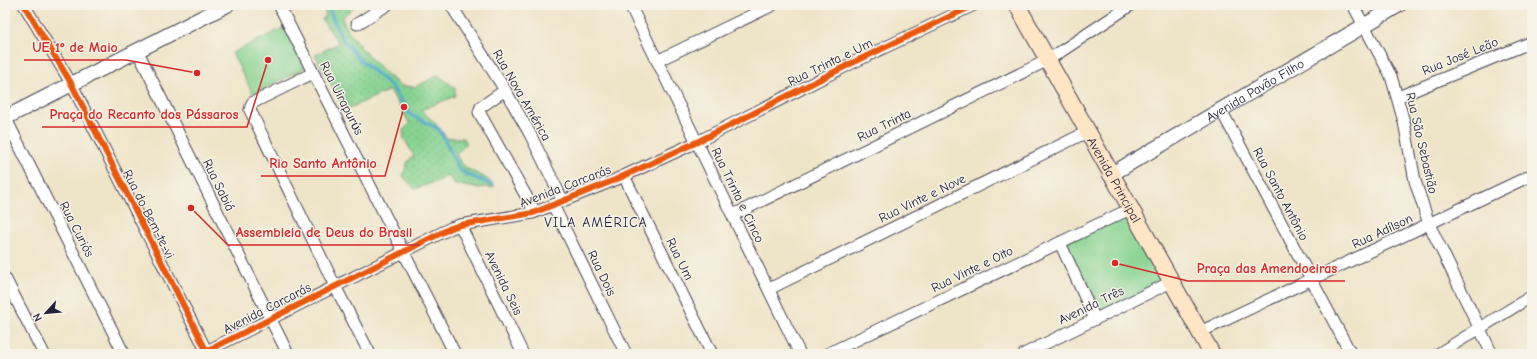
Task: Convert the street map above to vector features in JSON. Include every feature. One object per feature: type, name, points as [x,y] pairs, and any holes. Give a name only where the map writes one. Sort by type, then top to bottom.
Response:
[{"type":"main road","name":"Avenida Principal","points":[[1017,5],[1110,174],[1212,354]]},
{"type":"street","name":"Rua do Bem-te-vi","points":[[24,5],[71,83],[205,353]]},
{"type":"street","points":[[5,117],[227,5]]},
{"type":"street","name":"Rua Uirapurύs","points":[[278,5],[455,354]]},
{"type":"street","points":[[357,24],[387,5]]},
{"type":"street","name":"Rua Nova América","points":[[451,5],[505,90],[530,134],[558,203]]},
{"type":"street","name":"Rua Trinta e Cinco","points":[[630,5],[800,354]]},
{"type":"street","points":[[657,61],[773,5]]},
{"type":"street","name":"Rua Trinta e Um","points":[[697,142],[850,64],[974,5]]},
{"type":"street","name":"Rua Trinta","points":[[732,215],[1048,60],[1131,5]]},
{"type":"street","name":"Rua São Sebastião","points":[[1353,5],[1391,76],[1398,97],[1414,181],[1429,224],[1492,354]]},
{"type":"street","name":"Avenida Pavão Filho","points":[[1110,174],[1399,5]]},
{"type":"street","name":"Rua José Leão","points":[[1398,97],[1532,42]]},
{"type":"street","name":"Rua Sabiá","points":[[137,50],[288,354]]},
{"type":"street","points":[[313,73],[252,103],[250,110],[334,286],[370,354]]},
{"type":"street","points":[[505,90],[481,107],[479,112],[535,212]]},
{"type":"street","name":"Rua Santo Antônio","points":[[1221,110],[1351,354]]},
{"type":"street","name":"Rua Curiós","points":[[5,117],[124,354]]},
{"type":"street","name":"Rua Vinte e Nove","points":[[769,289],[1087,132]]},
{"type":"street","name":"Avenida Carcarás","points":[[205,353],[334,286],[460,225],[535,212],[624,176],[697,142]]},
{"type":"street","name":"Rua Adílson","points":[[1200,332],[1532,175]]},
{"type":"street","name":"Rua Um","points":[[624,176],[712,354]]},
{"type":"street","name":"Rua Dois","points":[[558,203],[626,354]]},
{"type":"street","name":"Rua Vinte e Oito","points":[[827,354],[1130,209]]},
{"type":"street","name":"Avenida Seis","points":[[460,225],[523,354]]},
{"type":"street","points":[[1060,243],[1095,319]]},
{"type":"street","points":[[5,278],[44,354]]},
{"type":"street","name":"Avenida Três","points":[[1024,354],[1171,282]]},
{"type":"street","points":[[1438,354],[1532,296]]},
{"type":"green space","points":[[322,5],[356,5],[342,18],[348,31],[362,49],[383,71],[401,86],[415,87],[438,75],[455,88],[455,96],[421,110],[434,122],[447,138],[463,138],[467,143],[456,154],[460,161],[465,167],[486,178],[494,187],[476,188],[454,184],[448,175],[435,182],[415,189],[403,176],[408,161],[414,156],[404,138],[403,130],[410,124],[390,90],[345,110],[315,55],[339,43],[322,20],[326,15]]},
{"type":"green space","points":[[285,27],[305,68],[253,94],[232,53]]},
{"type":"green space","points":[[1130,210],[1170,281],[1096,317],[1061,244]]},
{"type":"waterway","points":[[327,5],[342,39],[360,60],[392,87],[411,115],[439,129],[459,169],[468,175],[493,185]]},
{"type":"cycle path","points":[[24,5],[71,83],[208,354]]},
{"type":"cycle path","points":[[201,354],[451,228],[460,225],[533,213],[615,180],[697,142],[850,64],[974,5]]},
{"type":"place","name":"Praça do Recanto dos Pássaros","points":[[268,60]]},
{"type":"place","name":"UE 1º de Maio","points":[[197,73]]},
{"type":"place","name":"Rio Santo Antônio","points":[[404,107]]},
{"type":"place","name":"Assembleia de Deus do Brasil","points":[[191,208]]},
{"type":"place","name":"Praça das Amendoeiras","points":[[1115,263]]},
{"type":"district","name":"VILA AMÉRICA","points":[[596,222]]}]
